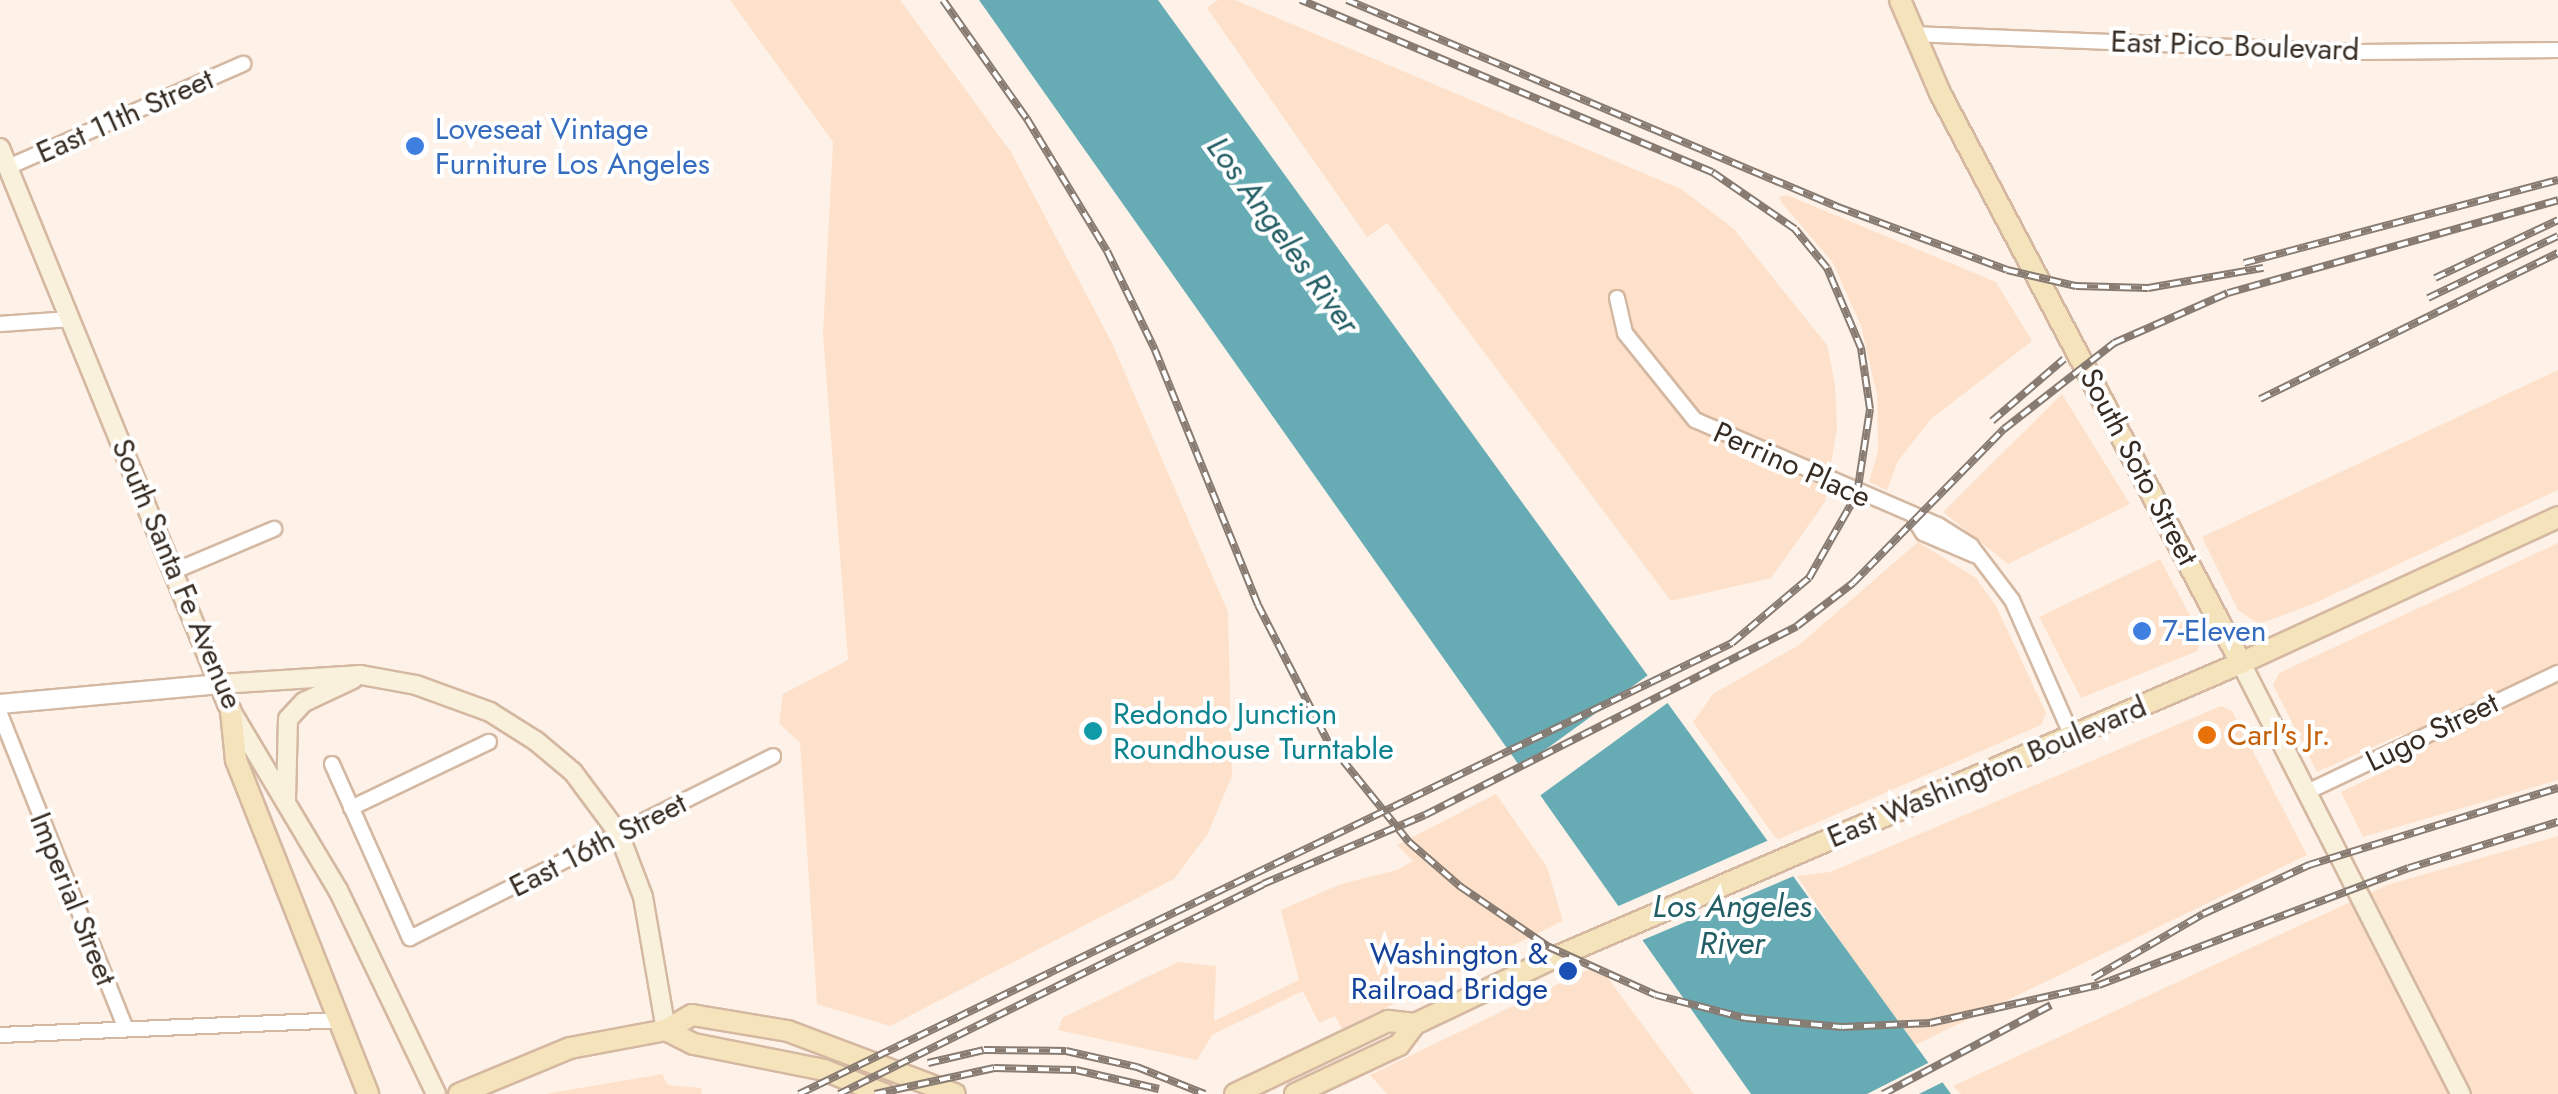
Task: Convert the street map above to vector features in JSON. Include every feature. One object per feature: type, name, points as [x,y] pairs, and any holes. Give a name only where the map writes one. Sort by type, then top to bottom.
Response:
[{"type":"main road","name":"South Soto Street","points":[[1900,0],[1912,34],[2461,1094]]},
{"type":"main road","name":"South Santa Fe Avenue","points":[[0,148],[231,711],[338,890],[436,1094]]},
{"type":"main road","name":"East Washington Boulevard","points":[[1235,1094],[1388,1022],[1414,1024],[1602,937],[2240,663],[2558,517]]},
{"type":"main road","points":[[286,801],[288,719],[304,702],[361,676]]},
{"type":"main road","points":[[220,684],[361,676],[446,694],[514,726],[573,772],[619,834],[643,898],[666,1030]]},
{"type":"main road","points":[[231,711],[236,760],[368,1094]]},
{"type":"main road","points":[[459,1094],[570,1048],[666,1030],[692,1015],[738,1020],[830,1044],[955,1094]]},
{"type":"main road","name":"East Washington Boulevard","points":[[1295,1094],[1399,1045],[1414,1024]]},
{"type":"main road","points":[[666,1030],[694,1044],[824,1070],[884,1094]]},
{"type":"street","name":"East Pico Boulevard","points":[[1912,34],[2359,52],[2558,50]]},
{"type":"street","name":"East 11th Street","points":[[8,168],[243,64]]},
{"type":"street","name":"Perrino Place","points":[[1618,298],[1625,333],[1695,420],[1915,520],[1923,533],[1974,555],[2015,606],[2072,736]]},
{"type":"street","points":[[0,324],[71,319]]},
{"type":"street","points":[[172,572],[274,529]]},
{"type":"street","name":"Lugo Street","points":[[2307,792],[2558,673]]},
{"type":"street","points":[[0,704],[220,684]]},
{"type":"street","name":"Imperial Street","points":[[0,714],[126,1029]]},
{"type":"street","points":[[332,764],[351,808],[489,742]]},
{"type":"street","name":"East 16th Street","points":[[351,808],[406,936],[424,932],[773,756]]},
{"type":"street","points":[[0,1035],[340,1020]]},
{"type":"shaded area","points":[[730,0],[900,0],[1011,152],[1112,343],[1228,612],[1232,776],[1207,835],[1174,879],[890,1026],[817,1004],[800,743],[779,723],[783,694],[848,660],[823,334],[833,142]]},
{"type":"shaded area","points":[[1218,0],[1235,0],[1681,189],[1733,228],[1827,345],[1835,384],[1837,428],[1825,502],[1771,578],[1671,601],[1387,223],[1367,237],[1207,8]]},
{"type":"shaded area","points":[[1787,195],[1996,282],[2032,341],[1931,419],[1898,461],[1887,490],[1869,482],[1878,451],[1877,395],[1861,326],[1833,263],[1782,203],[1779,197]]},
{"type":"shaded area","points":[[2558,370],[2558,490],[2315,603],[2259,624],[2238,610],[2202,537]]},
{"type":"shaded area","points":[[2062,394],[2130,504],[2008,564],[1943,512]]},
{"type":"shaded area","points":[[1918,542],[1976,578],[1996,606],[2046,713],[2041,725],[1777,840],[1693,722],[1713,694],[1799,645]]},
{"type":"shaded area","points":[[2558,543],[2558,780],[2363,837],[2341,792],[2413,758],[2402,734],[2317,772],[2273,685],[2279,673]]},
{"type":"shaded area","points":[[2160,559],[2202,638],[2197,651],[2081,698],[2039,617]]},
{"type":"shaded area","points":[[2221,706],[2232,711],[2307,855],[1911,1047],[1797,876],[1830,872]]},
{"type":"shaded area","points":[[1496,794],[1547,867],[1563,921],[1342,1029],[1335,1016],[1319,1023],[1303,991],[1212,1035],[1197,1060],[1058,1030],[1062,1018],[1178,962],[1216,966],[1214,1021],[1299,980],[1281,910],[1341,884],[1397,870],[1413,861],[1397,845]]},
{"type":"shaded area","points":[[2558,836],[2558,1094],[1961,1094],[1953,1086],[2387,885]]},
{"type":"shaded area","points":[[1598,965],[1694,1094],[1387,1094],[1370,1075]]},
{"type":"shaded area","points":[[662,1074],[668,1085],[702,1088],[701,1094],[545,1094]]},
{"type":"water","name":"Los Angeles River","points":[[979,0],[1158,0],[1951,1094],[1751,1094]]},
{"type":"pier","points":[[1655,670],[1675,698],[1535,799],[1515,772]]},
{"type":"pier","points":[[1776,837],[1801,873],[1638,942],[1614,908]]},
{"type":"pier","points":[[1932,1061],[1947,1080],[1919,1094],[1867,1094]]},
{"type":"railway","points":[[943,0],[1027,119],[1107,251],[1155,350],[1258,605],[1328,742],[1409,842],[1461,887],[1549,947],[1656,995],[1745,1018],[1842,1027],[1930,1023],[2099,985],[2409,868],[2558,822]]},
{"type":"railway","points":[[799,1094],[1732,643],[1809,578],[1857,494],[1870,409],[1861,348],[1827,268],[1795,229],[1712,172],[1301,0]]},
{"type":"railway","points":[[1347,0],[1838,207],[2007,270],[2076,286],[2148,288],[2263,268]]},
{"type":"railway","points":[[2244,263],[2558,180]]},
{"type":"railway","points":[[839,1094],[1263,884],[1425,815],[1797,626],[1853,583],[2004,429],[2114,343],[2228,293],[2558,200]]},
{"type":"railway","points":[[2435,278],[2558,220]]},
{"type":"railway","points":[[2428,298],[2558,236]]},
{"type":"railway","points":[[2260,399],[2558,253]]},
{"type":"railway","points":[[1992,421],[2064,359]]},
{"type":"railway","points":[[2093,978],[2203,914],[2309,865],[2558,788]]},
{"type":"railway","points":[[1883,1094],[2051,1005]]},
{"type":"railway","points":[[928,1063],[984,1050],[1066,1051],[1137,1067],[1205,1094]]},
{"type":"railway","points":[[875,1094],[994,1068],[1076,1070],[1159,1089]]},
{"type":"place","name":"Loveseat Vintage Furniture Los Angeles","points":[[415,146]]},
{"type":"place","name":"7-Eleven","points":[[2142,631]]},
{"type":"place","name":"Redondo Junction Roundhouse Turntable","points":[[1093,731]]},
{"type":"place","name":"Carl's Jr.","points":[[2207,735]]},
{"type":"place","name":"Washington & Railroad Bridge","points":[[1568,971]]}]
